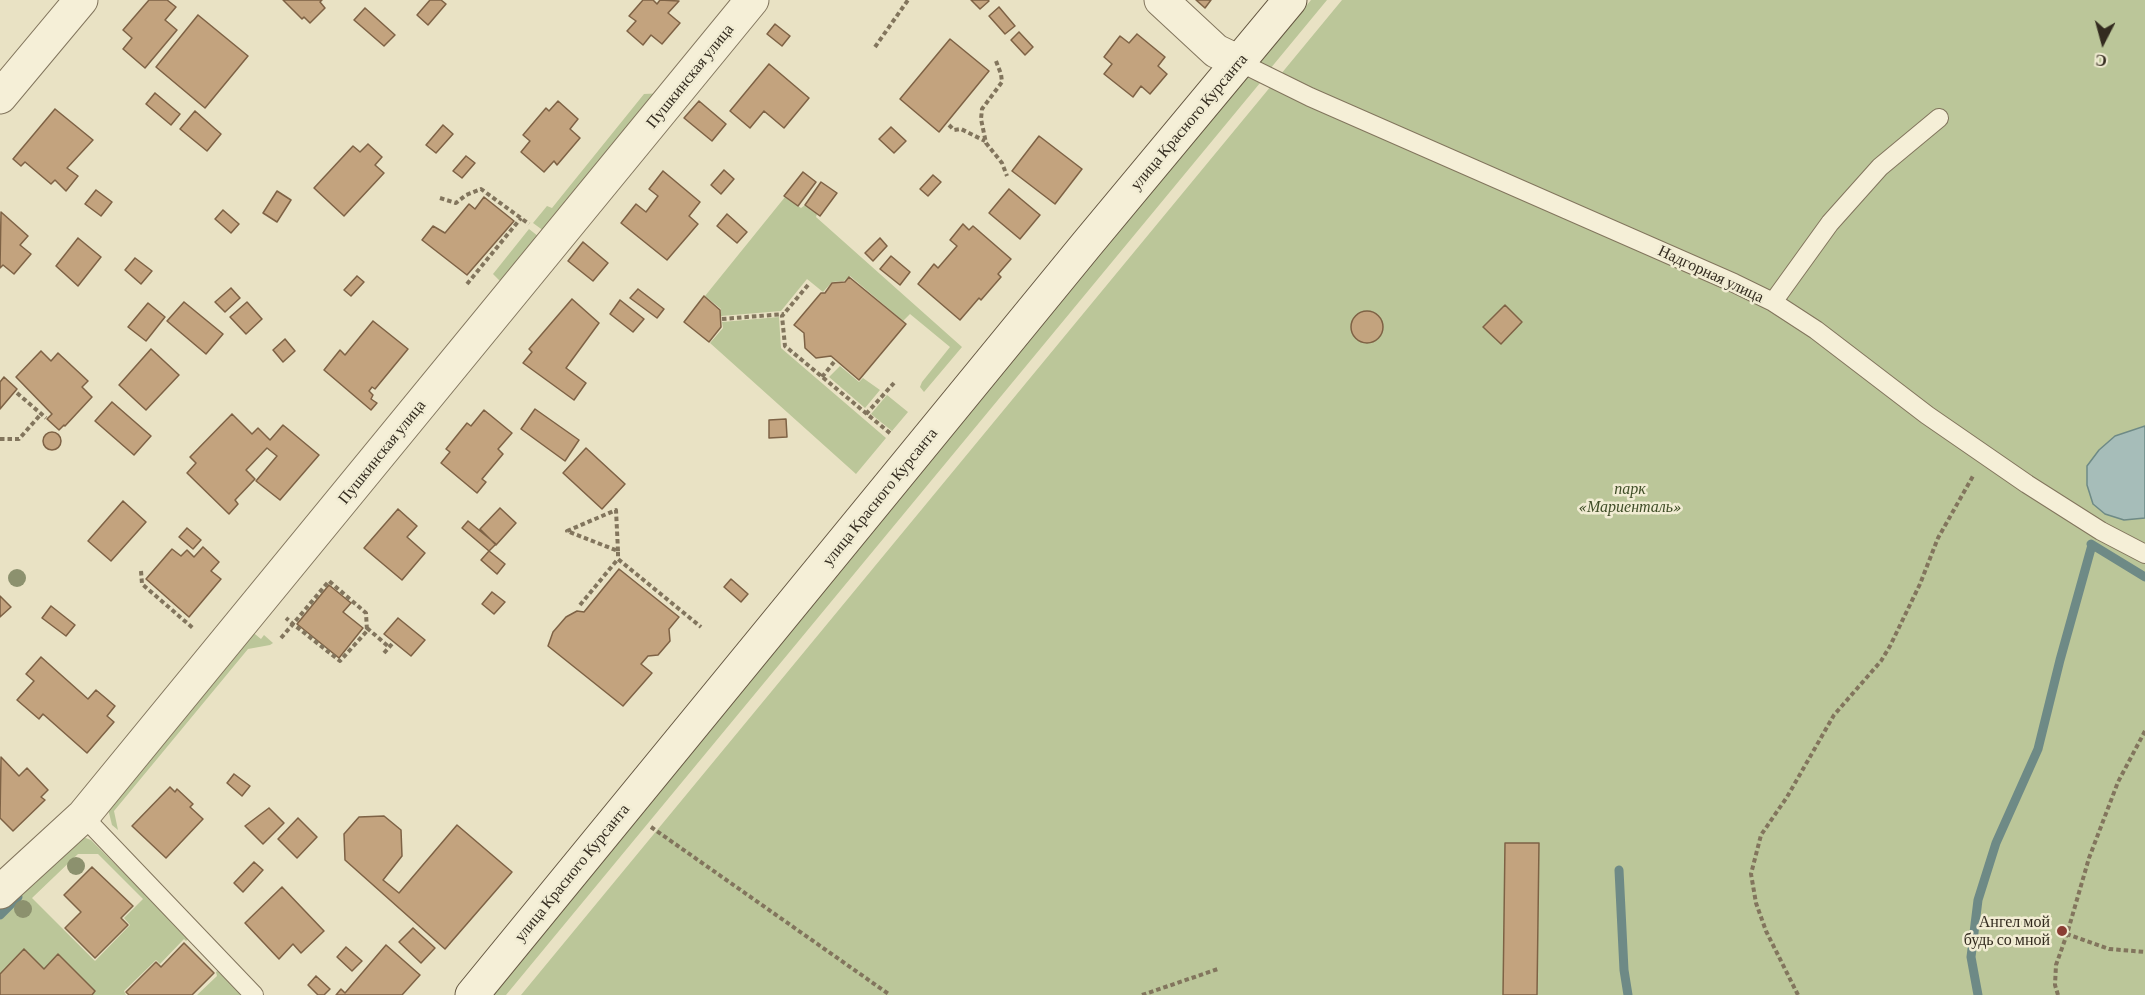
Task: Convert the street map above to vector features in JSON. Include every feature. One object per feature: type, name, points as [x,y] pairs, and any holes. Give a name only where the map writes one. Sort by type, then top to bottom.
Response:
[{"type":"street","points":[[0,97],[81,0]]},
{"type":"street","name":"Пушкинская улица","points":[[0,892],[83,816],[752,0]]},
{"type":"street","points":[[1161,0],[1216,51],[1239,62]]},
{"type":"street","name":"улица Красного Курсанта","points":[[472,995],[1087,244],[1290,0]]},
{"type":"lane","name":"Надгорная улица","points":[[1239,62],[1310,97],[1713,273],[1773,302],[1816,330],[1927,415],[2058,505],[2145,554]]},
{"type":"lane","points":[[1773,302],[1830,223],[1873,175],[1938,118]]},
{"type":"lane","points":[[83,816],[254,995]]},
{"type":"path","points":[[875,47],[909,0]]},
{"type":"path","points":[[986,143],[981,119],[982,109],[1002,82],[996,62]]},
{"type":"path","points":[[948,125],[954,130],[962,129],[986,143],[1002,163],[1007,176]]},
{"type":"path","points":[[440,198],[456,202],[481,189],[531,226]]},
{"type":"path","points":[[467,284],[521,218]]},
{"type":"path","points":[[808,285],[782,316],[785,346],[890,434]]},
{"type":"path","points":[[722,319],[784,314]]},
{"type":"path","points":[[822,377],[834,362]]},
{"type":"path","points":[[866,414],[894,383]]},
{"type":"path","points":[[17,393],[46,418]]},
{"type":"path","points":[[0,440],[19,439],[41,414]]},
{"type":"path","points":[[1798,995],[1766,931],[1756,903],[1751,874],[1761,836],[1787,797],[1834,715],[1881,661],[1890,646],[1920,584],[1938,538],[1962,493],[1986,456]]},
{"type":"path","points":[[580,605],[618,559],[618,551],[616,510],[567,531],[618,551]]},
{"type":"path","points":[[618,559],[700,627]]},
{"type":"path","points":[[141,571],[142,584],[201,636]]},
{"type":"path","points":[[281,638],[329,581],[366,613],[367,628],[340,661],[293,624]]},
{"type":"path","points":[[367,628],[390,645],[384,653]]},
{"type":"path","points":[[2058,995],[2055,985],[2056,965],[2089,858],[2114,792],[2145,731]]},
{"type":"path","points":[[651,827],[890,995]]},
{"type":"path","points":[[2067,933],[2109,949],[2145,952]]},
{"type":"path","points":[[1142,995],[1218,969]]},
{"type":"green space","points":[[1311,0],[1327,0],[1270,69],[1259,64]]},
{"type":"green space","name":"парк «Мариенталь»","points":[[1342,0],[2145,0],[2145,995],[521,995]]},
{"type":"green space","points":[[1246,77],[1260,83],[506,995],[494,995]]},
{"type":"green space","points":[[665,93],[548,234],[533,223],[547,206],[552,208],[644,94]]},
{"type":"green space","points":[[785,197],[801,208],[805,205],[817,214],[816,217],[962,347],[924,392],[920,387],[922,382],[950,347],[910,314],[903,321],[850,276],[844,281],[832,282],[823,292],[807,279],[781,311],[721,316],[721,309],[705,296]]},
{"type":"green space","points":[[529,229],[543,240],[502,283],[493,274]]},
{"type":"green space","points":[[779,317],[781,348],[886,438],[856,474],[710,343],[723,328],[722,322]]},
{"type":"green space","points":[[840,366],[859,382],[863,378],[880,390],[865,408],[829,377]]},
{"type":"green space","points":[[887,395],[908,412],[892,431],[871,414]]},
{"type":"green space","points":[[250,630],[261,639],[264,635],[273,643],[248,649],[114,811],[118,830],[112,825],[107,805]]},
{"type":"green space","points":[[83,837],[91,840],[189,938],[186,941],[184,939],[160,964],[156,960],[124,991],[126,995],[0,995],[0,902]],"holes":[[[78,854],[98,854],[143,899],[124,918],[130,925],[95,961],[32,898]]]},
{"type":"green space","points":[[219,970],[244,995],[197,995],[217,976],[216,972]]},
{"type":"water","points":[[2145,426],[2145,518],[2124,520],[2105,514],[2093,504],[2087,485],[2087,466],[2099,450],[2115,436]]},
{"type":"building","points":[[149,0],[167,0],[176,7],[165,20],[177,30],[145,68],[123,49],[132,38],[123,30]]},
{"type":"building","points":[[283,0],[322,0],[320,2],[325,8],[310,23],[304,17],[302,19]]},
{"type":"building","points":[[430,0],[441,0],[446,4],[428,25],[417,15]]},
{"type":"building","points":[[643,0],[653,0],[657,4],[660,0],[679,1],[668,13],[680,23],[662,44],[651,35],[643,45],[627,31],[636,21],[629,16]]},
{"type":"building","points":[[971,0],[988,0],[989,1],[980,9]]},
{"type":"building","points":[[1196,0],[1211,0],[1205,8]]},
{"type":"building","points":[[999,7],[1015,26],[1005,34],[989,16]]},
{"type":"building","points":[[365,8],[395,35],[384,46],[354,20]]},
{"type":"building","points":[[198,15],[248,56],[205,108],[156,67]]},
{"type":"building","points":[[775,24],[790,36],[782,46],[767,34]]},
{"type":"building","points":[[1019,32],[1033,47],[1025,55],[1011,40]]},
{"type":"building","points":[[1137,34],[1165,57],[1158,66],[1167,74],[1150,94],[1141,86],[1133,97],[1104,74],[1112,64],[1104,57],[1120,36],[1129,43]]},
{"type":"building","points":[[950,39],[989,71],[939,132],[900,99]]},
{"type":"building","points":[[769,64],[809,98],[784,128],[764,111],[750,128],[730,111]]},
{"type":"building","points":[[155,93],[180,114],[171,125],[146,104]]},
{"type":"building","points":[[558,101],[578,119],[570,129],[580,138],[557,165],[554,161],[544,172],[521,152],[530,141],[523,135],[546,108],[549,111]]},
{"type":"building","points":[[699,101],[726,124],[712,141],[684,118]]},
{"type":"building","points":[[55,109],[93,140],[67,168],[78,176],[66,191],[55,180],[51,184],[25,162],[21,166],[13,159]]},
{"type":"building","points":[[195,111],[221,134],[207,151],[180,129]]},
{"type":"building","points":[[443,125],[453,134],[436,153],[426,145]]},
{"type":"building","points":[[891,127],[906,141],[894,153],[879,139]]},
{"type":"building","points":[[1039,136],[1082,169],[1055,204],[1012,171]]},
{"type":"building","points":[[368,144],[382,157],[375,165],[384,173],[344,216],[314,188],[353,146],[360,152]]},
{"type":"building","points":[[466,156],[475,163],[462,178],[453,171]]},
{"type":"building","points":[[724,170],[734,179],[721,194],[711,185]]},
{"type":"building","points":[[663,171],[700,202],[689,216],[698,224],[667,260],[621,223],[636,204],[646,212],[658,196],[649,189]]},
{"type":"building","points":[[803,172],[816,182],[798,206],[784,196]]},
{"type":"building","points":[[933,175],[941,182],[928,196],[920,189]]},
{"type":"building","points":[[821,182],[837,193],[820,216],[805,205]]},
{"type":"building","points":[[1009,189],[1040,215],[1020,239],[989,213]]},
{"type":"building","points":[[96,190],[112,202],[101,216],[85,204]]},
{"type":"building","points":[[277,191],[291,200],[277,222],[263,213]]},
{"type":"building","points":[[484,197],[514,221],[467,275],[422,240],[433,226],[445,233],[469,204],[475,209]]},
{"type":"building","points":[[223,210],[239,224],[231,233],[215,219]]},
{"type":"building","points":[[1,212],[28,236],[20,245],[31,254],[14,274],[3,265],[0,268]]},
{"type":"building","points":[[727,214],[747,232],[737,243],[717,226]]},
{"type":"building","points":[[963,224],[969,230],[973,226],[1011,259],[998,274],[1001,277],[960,320],[918,284],[934,264],[938,268],[957,246],[950,240]]},
{"type":"building","points":[[78,238],[101,257],[78,286],[56,266]]},
{"type":"building","points":[[880,238],[887,246],[873,261],[865,253]]},
{"type":"building","points":[[583,242],[608,263],[593,281],[568,261]]},
{"type":"building","points":[[891,256],[910,272],[900,285],[880,269]]},
{"type":"building","points":[[135,258],[152,271],[141,284],[125,270]]},
{"type":"building","points":[[357,276],[364,282],[351,296],[344,290]]},
{"type":"building","points":[[849,277],[906,324],[859,380],[831,356],[816,358],[805,348],[804,333],[794,325],[832,283],[845,282]]},
{"type":"building","points":[[231,288],[240,298],[225,312],[215,302]]},
{"type":"building","points":[[638,289],[664,309],[657,318],[630,298]]},
{"type":"building","points":[[704,296],[720,310],[721,327],[709,342],[684,322]]},
{"type":"building","points":[[572,299],[599,323],[566,368],[586,383],[574,400],[523,363],[532,352],[529,349]]},
{"type":"building","points":[[620,300],[644,319],[633,332],[610,314]]},
{"type":"building","points":[[184,302],[223,334],[206,354],[167,321]]},
{"type":"building","points":[[247,302],[262,319],[246,334],[230,317]]},
{"type":"building","points":[[148,303],[165,317],[146,341],[128,327]]},
{"type":"building","points":[[1505,305],[1522,322],[1501,344],[1483,327]]},
{"type":"building","points":[[1367,311],[1378,316],[1383,327],[1378,338],[1367,343],[1356,338],[1351,327],[1356,316]]},
{"type":"building","points":[[373,321],[408,349],[375,389],[372,387],[369,391],[373,395],[371,399],[377,403],[371,410],[324,370],[340,350],[345,355]]},
{"type":"building","points":[[285,339],[295,351],[283,362],[273,350]]},
{"type":"building","points":[[151,349],[179,375],[146,410],[119,385]]},
{"type":"building","points":[[41,351],[51,361],[58,353],[88,381],[82,387],[92,397],[59,430],[47,419],[52,414],[16,377]]},
{"type":"building","points":[[4,377],[17,389],[0,409],[0,382]]},
{"type":"building","points":[[112,402],[151,436],[134,455],[95,421]]},
{"type":"building","points":[[535,409],[579,440],[565,461],[521,429]]},
{"type":"building","points":[[484,410],[512,433],[498,449],[503,454],[482,479],[486,482],[477,493],[441,463],[450,452],[446,449],[467,423],[471,426]]},
{"type":"building","points":[[232,414],[252,434],[258,428],[270,440],[283,425],[319,455],[280,500],[256,481],[277,456],[267,448],[246,470],[255,479],[235,500],[238,504],[229,514],[187,473],[196,463],[190,457]]},
{"type":"building","points":[[786,419],[787,437],[769,438],[769,420]]},
{"type":"building","points":[[48,432],[56,432],[61,437],[59,448],[48,450],[43,445],[43,437]]},
{"type":"building","points":[[586,448],[625,484],[602,509],[563,473]]},
{"type":"building","points":[[123,501],[146,522],[111,561],[88,541]]},
{"type":"building","points":[[500,508],[516,523],[496,545],[480,529]]},
{"type":"building","points":[[398,509],[417,526],[407,537],[425,553],[402,580],[364,548]]},
{"type":"building","points":[[468,521],[496,544],[489,551],[462,528]]},
{"type":"building","points":[[187,528],[201,540],[193,549],[179,537]]},
{"type":"building","points":[[203,547],[219,562],[211,571],[221,579],[189,617],[146,579],[172,549],[181,556],[187,550],[194,557]]},
{"type":"building","points":[[489,551],[505,564],[497,574],[481,560]]},
{"type":"building","points":[[619,569],[679,617],[669,629],[670,641],[658,655],[648,656],[641,664],[652,673],[623,706],[548,646],[553,632],[566,617],[577,611],[584,612]]},
{"type":"building","points":[[731,579],[748,594],[741,602],[724,587]]},
{"type":"building","points":[[329,585],[351,603],[343,612],[363,628],[339,658],[297,624]]},
{"type":"building","points":[[492,592],[505,602],[494,614],[482,604]]},
{"type":"building","points":[[0,596],[11,607],[0,617]]},
{"type":"building","points":[[51,606],[75,625],[66,636],[42,618]]},
{"type":"building","points":[[398,618],[425,640],[411,656],[384,634]]},
{"type":"building","points":[[41,657],[88,699],[96,690],[115,706],[107,716],[114,722],[87,753],[43,714],[39,719],[17,700],[34,681],[26,674]]},
{"type":"building","points":[[1,757],[19,776],[27,768],[48,790],[41,797],[45,800],[13,831],[0,818]]},
{"type":"building","points":[[234,774],[250,786],[242,796],[227,783]]},
{"type":"building","points":[[170,787],[175,792],[177,789],[193,804],[190,807],[203,819],[166,858],[132,826]]},
{"type":"building","points":[[269,808],[284,823],[263,844],[245,826]]},
{"type":"building","points":[[384,816],[401,830],[402,856],[383,880],[399,893],[457,825],[512,872],[445,949],[345,860],[344,834],[359,817]]},
{"type":"building","points":[[298,818],[317,837],[297,858],[278,839]]},
{"type":"building","points":[[1505,843],[1539,843],[1537,995],[1503,995]]},
{"type":"building","points":[[254,862],[263,870],[243,892],[234,883]]},
{"type":"building","points":[[92,867],[133,906],[121,918],[128,925],[95,958],[65,928],[81,912],[64,895]]},
{"type":"building","points":[[282,887],[324,931],[301,953],[293,944],[279,959],[245,923]]},
{"type":"building","points":[[413,928],[435,948],[421,963],[399,942]]},
{"type":"building","points":[[184,943],[214,973],[192,995],[129,995],[126,992],[156,962],[161,967]]},
{"type":"building","points":[[386,945],[420,975],[402,995],[336,995],[341,989],[345,993]]},
{"type":"building","points":[[346,947],[362,961],[352,971],[337,957]]},
{"type":"building","points":[[24,949],[44,969],[58,954],[95,991],[92,995],[0,995],[0,974]]},
{"type":"building","points":[[316,976],[330,989],[324,995],[318,995],[308,985]]},
{"type":"waterway","points":[[2091,544],[2145,577]]},
{"type":"waterway","points":[[1978,995],[1971,957],[1978,900],[1996,843],[2038,749],[2092,545]]},
{"type":"waterway","points":[[1619,870],[1624,970],[1628,995]]},
{"type":"waterway","points":[[0,915],[18,897]]},
{"type":"place","name":"Ангел мой будь со мной","points":[[2062,931]]}]
